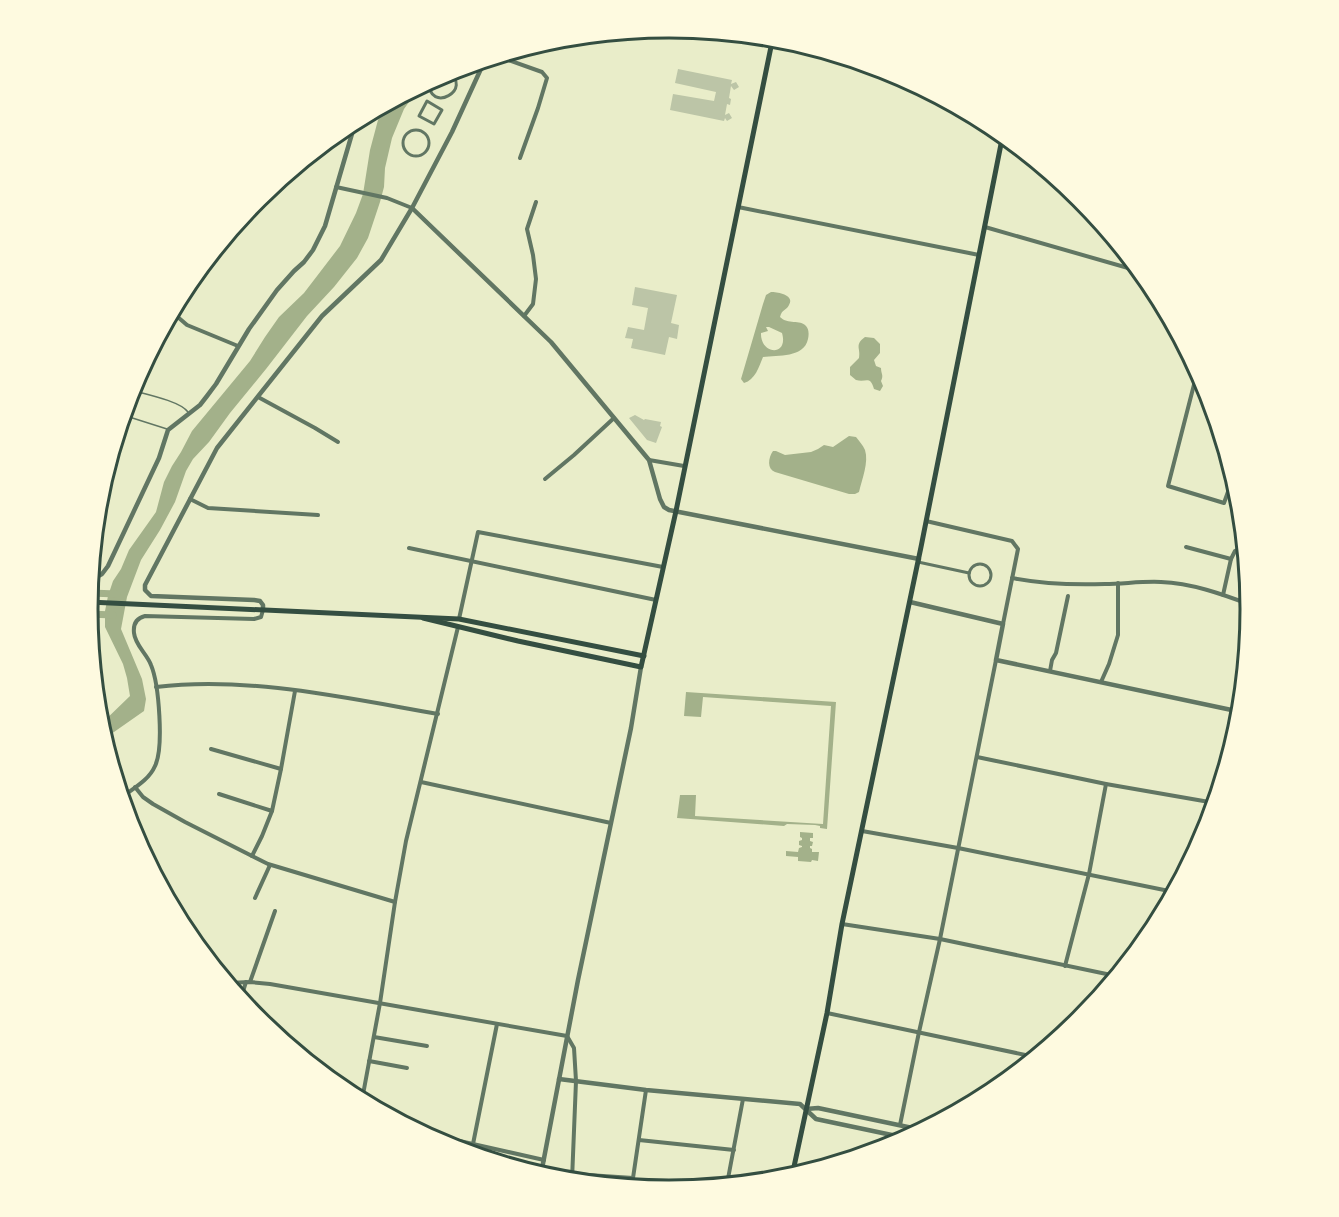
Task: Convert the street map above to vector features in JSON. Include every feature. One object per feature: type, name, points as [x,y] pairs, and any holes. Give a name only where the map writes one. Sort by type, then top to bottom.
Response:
[{"type":"main road","points":[[423,618],[641,667],[676,511],[771,46]]},
{"type":"main road","points":[[794,1166],[827,1013],[842,924],[1001,144]]},
{"type":"main road","points":[[98,603],[459,619],[644,656]]},
{"type":"street","points":[[510,61],[542,72],[547,78],[520,158]]},
{"type":"street","points":[[129,792],[151,774],[158,757],[159,720],[156,687],[150,663],[134,633],[136,621],[139,617],[145,616],[254,619],[261,617],[263,610],[260,601],[254,600],[152,596],[145,590],[146,580],[217,448],[322,316],[381,260],[412,208],[452,132],[480,70]]},
{"type":"street","points":[[430,90],[439,97],[449,96],[454,91],[456,84],[454,80]]},
{"type":"street","points":[[427,102],[442,110],[434,124],[419,116],[427,102]]},
{"type":"street","points":[[412,130],[423,131],[429,139],[428,150],[419,156],[409,154],[403,146],[404,136],[412,130]]},
{"type":"street","points":[[100,575],[108,566],[159,458],[168,429],[200,405],[216,384],[249,329],[278,290],[313,250],[325,226],[352,134]]},
{"type":"street","points":[[336,187],[387,198],[412,208],[551,342],[649,460],[664,507],[918,560],[969,573]]},
{"type":"street","points":[[524,316],[533,304],[536,279],[527,229],[536,202]]},
{"type":"street","points":[[738,207],[980,255]]},
{"type":"street","points":[[985,227],[1128,268]]},
{"type":"street","points":[[178,318],[187,325],[238,346]]},
{"type":"street","points":[[1194,384],[1168,486],[1224,503],[1228,491]]},
{"type":"street","points":[[258,397],[338,442]]},
{"type":"street","points":[[545,479],[614,418]]},
{"type":"street","points":[[649,460],[684,466]]},
{"type":"street","points":[[190,499],[208,508],[318,516]]},
{"type":"street","points":[[900,1125],[940,939],[1018,549],[1012,541],[926,521]]},
{"type":"street","points":[[459,619],[478,532],[663,567]]},
{"type":"street","points":[[1186,547],[1231,559]]},
{"type":"street","points":[[409,548],[656,600]]},
{"type":"street","points":[[1223,595],[1231,559],[1237,551]]},
{"type":"street","points":[[983,565],[989,569],[992,576],[986,585],[980,586],[972,583],[969,573],[972,567],[983,565]]},
{"type":"street","points":[[1012,578],[1060,583],[1161,582],[1188,586],[1240,601]]},
{"type":"street","points":[[1101,682],[1118,635],[1119,583]]},
{"type":"street","points":[[1050,671],[1068,596]]},
{"type":"street","points":[[909,602],[1003,624]]},
{"type":"street","points":[[364,1090],[406,841],[458,627]]},
{"type":"street","points":[[996,660],[1232,710]]},
{"type":"street","points":[[543,1165],[567,1036],[631,728],[641,667]]},
{"type":"street","points":[[156,687],[203,683],[224,684],[295,691],[438,714]]},
{"type":"street","points":[[252,856],[272,811],[295,691]]},
{"type":"street","points":[[211,749],[281,768]]},
{"type":"street","points":[[976,757],[1106,784],[1206,802]]},
{"type":"street","points":[[421,782],[612,823]]},
{"type":"street","points":[[1065,966],[1089,874],[1106,784]]},
{"type":"street","points":[[135,787],[153,804],[270,865],[395,902]]},
{"type":"street","points":[[219,794],[272,811]]},
{"type":"street","points":[[862,831],[1166,890]]},
{"type":"street","points":[[255,898],[270,865]]},
{"type":"street","points":[[245,990],[275,911]]},
{"type":"street","points":[[842,924],[940,939],[1108,974]]},
{"type":"street","points":[[238,982],[270,984],[567,1036]]},
{"type":"street","points":[[827,1013],[1026,1055]]},
{"type":"street","points":[[472,1144],[497,1024]]},
{"type":"street","points":[[567,1036],[574,1048],[576,1081],[573,1171]]},
{"type":"street","points":[[374,1037],[427,1046]]},
{"type":"street","points":[[369,1060],[407,1068]]},
{"type":"street","points":[[559,1079],[646,1090],[800,1104],[816,1119],[887,1136]]},
{"type":"street","points":[[627,1178],[633,1178],[646,1090]]},
{"type":"street","points":[[729,1176],[743,1099]]},
{"type":"street","points":[[806,1110],[818,1108],[909,1127]]},
{"type":"street","points":[[639,1140],[734,1150]]},
{"type":"street","points":[[473,1144],[544,1160]]},
{"type":"lane","points":[[141,393],[177,404],[189,412]]},
{"type":"lane","points":[[131,418],[168,429]]},
{"type":"shaded area","points":[[411,99],[404,109],[392,138],[385,168],[384,187],[368,238],[357,258],[307,316],[209,442],[193,459],[186,471],[175,502],[141,560],[127,597],[121,629],[142,679],[146,699],[144,711],[112,733],[108,717],[130,696],[123,664],[105,627],[105,611],[113,581],[129,550],[156,512],[164,482],[192,431],[250,361],[279,317],[304,293],[340,246],[363,194],[370,150],[379,117]]},
{"type":"shaded area","points":[[774,292],[788,296],[789,305],[780,317],[807,327],[808,339],[806,345],[796,353],[763,357],[754,376],[744,383],[741,379],[766,295]],"holes":[[[766,327],[782,333],[782,346],[778,349],[769,349],[762,340],[761,333],[768,331]]]},
{"type":"shaded area","points":[[865,337],[874,338],[880,344],[880,353],[874,360],[876,366],[881,368],[883,386],[880,391],[874,389],[871,382],[856,380],[850,375],[850,367],[859,358],[859,345]]},
{"type":"shaded area","points":[[849,436],[856,437],[866,455],[865,471],[859,492],[855,494],[772,471],[769,460],[773,451],[785,455],[811,452],[824,445],[833,447]]},
{"type":"shaded area","points":[[686,692],[836,702],[827,829],[815,825],[787,824],[784,826],[677,818],[680,795],[696,795],[695,816],[823,824],[831,706],[703,697],[701,717],[684,716]]},
{"type":"shaded area","points":[[800,832],[813,833],[813,838],[810,838],[813,842],[810,848],[812,852],[819,852],[818,861],[798,861],[798,857],[786,856],[786,851],[798,852],[802,847],[799,845],[799,841],[802,840]]},
{"type":"building","points":[[678,69],[732,80],[731,84],[736,82],[739,87],[734,90],[731,86],[730,105],[727,104],[725,115],[729,113],[732,118],[727,121],[725,118],[724,121],[670,110],[673,94],[714,101],[716,92],[675,83]]},
{"type":"building","points":[[635,287],[677,295],[671,323],[679,325],[677,339],[669,337],[665,355],[631,348],[633,339],[625,338],[628,327],[644,330],[648,308],[632,305]]},
{"type":"building","points":[[635,415],[644,420],[661,422],[662,427],[656,443],[647,440],[629,418]]},
{"type":"waterway","points":[[99,593],[117,594]]},
{"type":"waterway","points":[[98,614],[113,615]]}]
